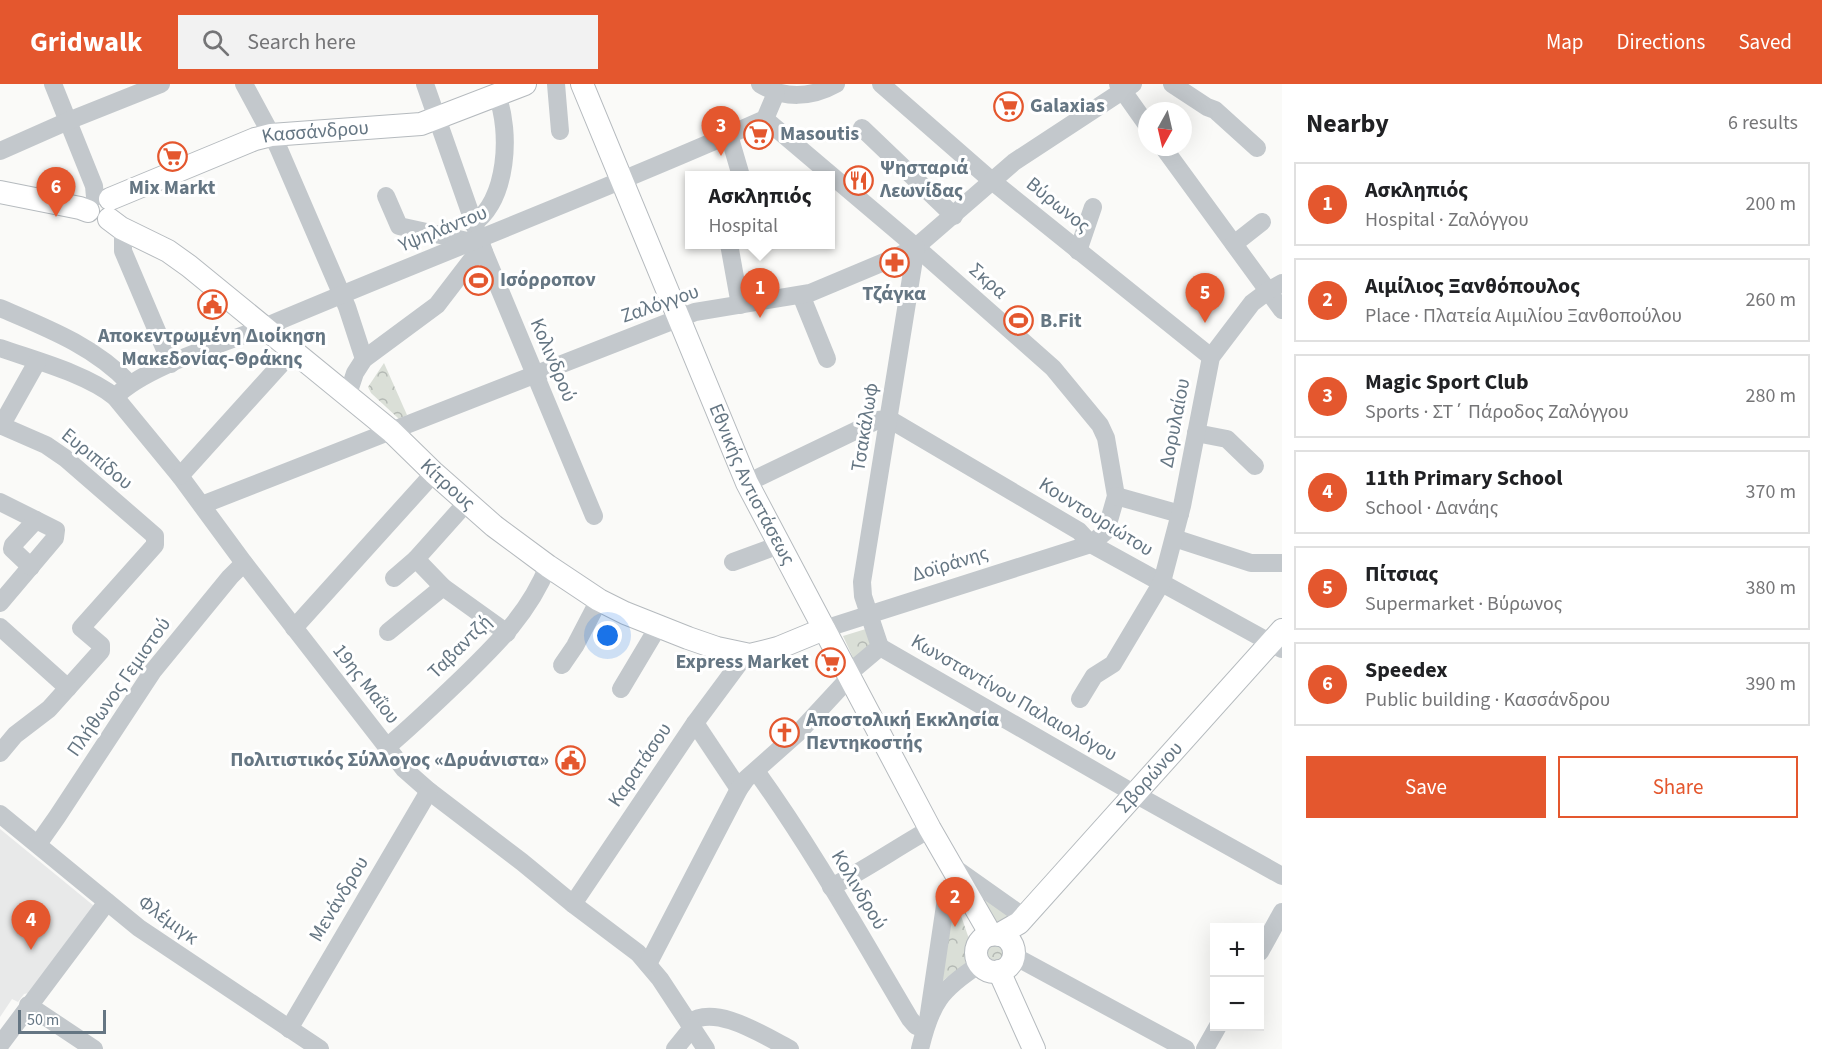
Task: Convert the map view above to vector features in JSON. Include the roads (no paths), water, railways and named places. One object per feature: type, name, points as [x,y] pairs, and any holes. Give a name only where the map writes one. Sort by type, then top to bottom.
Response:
[{"type":"main road","name":"Κασσάνδρου","points":[[105,211],[255,138],[410,126],[438,119],[525,84]]},
{"type":"main road","name":"Εθνικής Αντιστάσεως","points":[[582,84],[747,483],[952,873],[963,883],[996,950],[1034,1049]]},
{"type":"main road","points":[[0,192],[105,211]]},
{"type":"main road","name":"Κίτρους","points":[[105,211],[168,251],[348,394],[494,526],[599,600],[658,627],[717,648],[750,655],[778,648],[824,629]]},
{"type":"main road","name":"Σβορώνου","points":[[996,950],[1135,794],[1278,641]]},
{"type":"street","points":[[53,84],[94,186],[171,364]]},
{"type":"street","points":[[0,151],[161,84]]},
{"type":"street","name":"Κολινδρού","points":[[425,84],[477,239],[594,516]]},
{"type":"street","points":[[556,84],[560,131]]},
{"type":"street","points":[[765,119],[768,88],[803,95],[814,94],[836,84]]},
{"type":"street","points":[[1172,84],[1215,110],[1257,148]]},
{"type":"street","points":[[248,85],[342,294],[364,359]]},
{"type":"street","points":[[1125,86],[1138,109]]},
{"type":"street","name":"Ζαλόγγου","points":[[202,505],[695,312],[801,295],[845,280],[910,250],[954,216],[1014,162],[1125,86]]},
{"type":"street","name":"Βύρωνος","points":[[893,88],[992,181],[1211,357]]},
{"type":"street","points":[[348,394],[355,373],[364,359],[437,305],[469,264],[483,217],[497,192],[505,158],[503,111],[497,95]]},
{"type":"street","name":"Υψηλάντου","points":[[115,397],[130,384],[171,364],[623,182],[765,119]]},
{"type":"street","name":"Σκρα","points":[[765,119],[823,171]]},
{"type":"street","points":[[862,128],[954,216]]},
{"type":"street","points":[[729,135],[740,171]]},
{"type":"street","points":[[1170,156],[1234,244],[1275,287],[1282,310]]},
{"type":"street","name":"Σκρα","points":[[835,182],[910,250],[1053,368],[1100,425],[1106,438],[1116,496],[1106,531],[1091,544]]},
{"type":"street","points":[[386,196],[399,226],[477,239]]},
{"type":"street","points":[[1078,251],[1093,207]]},
{"type":"street","points":[[1234,244],[1262,222]]},
{"type":"street","points":[[730,249],[740,305]]},
{"type":"street","name":"Τσακάλωφ","points":[[880,647],[863,596],[862,582],[912,272],[910,250]]},
{"type":"street","name":"Δορυλαίου","points":[[1080,699],[1094,676],[1113,664],[1162,582],[1180,514],[1211,357],[1252,303],[1275,287]]},
{"type":"street","points":[[801,295],[827,359]]},
{"type":"street","points":[[0,308],[68,337],[105,361],[130,384]]},
{"type":"street","name":"19ης Μαΐου","points":[[0,348],[87,380],[115,397],[180,476],[244,563],[404,769],[573,904],[626,943],[648,964],[706,1049]]},
{"type":"street","points":[[180,476],[293,351]]},
{"type":"street","points":[[1,426],[37,362]]},
{"type":"street","points":[[747,483],[878,420],[889,419]]},
{"type":"street","name":"Κουντουριώτου","points":[[889,419],[1079,531],[1091,544],[1278,641]]},
{"type":"street","name":"Ευριπίδου","points":[[1,426],[46,445],[155,536],[155,545],[82,625],[82,630],[101,645],[101,651],[68,688]]},
{"type":"street","points":[[1196,433],[1227,439],[1255,466]]},
{"type":"street","points":[[294,628],[434,473]]},
{"type":"street","points":[[1116,496],[1180,514]]},
{"type":"street","points":[[0,501],[56,530],[57,533],[32,567],[0,603]]},
{"type":"street","points":[[394,578],[416,559],[467,502]]},
{"type":"street","points":[[32,567],[12,549],[36,520]]},
{"type":"street","points":[[1174,538],[1251,563],[1282,563]]},
{"type":"street","name":"Δοϊράνης","points":[[824,629],[1091,544]]},
{"type":"street","points":[[733,562],[779,545]]},
{"type":"street","points":[[416,559],[443,587],[507,633]]},
{"type":"street","name":"Πλήθωνος Γεμιστού","points":[[38,844],[153,671],[244,563]]},
{"type":"street","name":"Ταβαντζή","points":[[387,747],[486,656],[507,633],[532,598],[548,566]]},
{"type":"street","points":[[388,632],[443,587]]},
{"type":"street","points":[[562,665],[575,646],[599,600]]},
{"type":"street","points":[[0,627],[68,688],[49,709],[15,735],[0,753]]},
{"type":"street","points":[[621,689],[658,627]]},
{"type":"street","points":[[648,964],[739,789],[800,731],[849,676],[880,647]]},
{"type":"street","name":"Κωνσταντίνου Παλαιολόγου","points":[[880,647],[1282,876]]},
{"type":"street","name":"Καρατάσου","points":[[573,904],[695,723],[741,661],[750,655]]},
{"type":"street","points":[[695,723],[739,789]]},
{"type":"street","name":"Κολινδρού","points":[[756,771],[776,798],[910,1019],[916,1026],[926,1024]]},
{"type":"street","name":"Μενάνδρου","points":[[289,1029],[429,791]]},
{"type":"street","name":"Φλέμιγκ","points":[[0,814],[164,947],[320,1049]]},
{"type":"street","points":[[831,887],[862,872],[889,852],[930,829]]},
{"type":"street","points":[[920,1049],[952,873],[1021,920]]},
{"type":"street","points":[[0,1045],[107,902]]},
{"type":"street","points":[[1264,945],[1282,912]]},
{"type":"street","points":[[926,1024],[931,1009],[941,994],[957,978],[996,950],[1186,1049]]},
{"type":"street","points":[[28,1005],[94,1049]]},
{"type":"street","points":[[675,1049],[696,1018],[706,1016],[717,1017],[748,1028],[790,1049]]},
{"type":"street","points":[[1205,1049],[1215,1031]]},
{"type":"place","name":"Galaxias","points":[[1009,106]]},
{"type":"place","name":"Masoutis","points":[[759,134]]},
{"type":"place","name":"Magic Sport Club","points":[[721,156]]},
{"type":"place","name":"Mix Markt","points":[[172,157]]},
{"type":"place","name":"Ψησταριά Λεωνίδας","points":[[859,180]]},
{"type":"place","name":"Speedex","points":[[56,217]]},
{"type":"place","name":"Τζάγκα","points":[[894,263]]},
{"type":"place","name":"Ισόρροπον","points":[[479,280]]},
{"type":"place","name":"Αποκεντρωμένη Διοίκηση Μακεδονίας-Θράκης","points":[[212,305]]},
{"type":"place","name":"Ασκληπιός","points":[[760,318]]},
{"type":"place","name":"B.Fit","points":[[1019,321]]},
{"type":"place","name":"Πίτσιας","points":[[1205,323]]},
{"type":"place","name":"Express Market","points":[[830,662]]},
{"type":"place","name":"Αποστολική Εκκλησία Πεντηκοστής","points":[[785,732]]},
{"type":"place","name":"Πολιτιστικός Σύλλογος «Δρυάνιστα»","points":[[570,760]]},
{"type":"place","name":"Αιμίλιος Ξανθόπουλος","points":[[955,927]]},
{"type":"place","name":"11th Primary School","points":[[31,950]]}]
